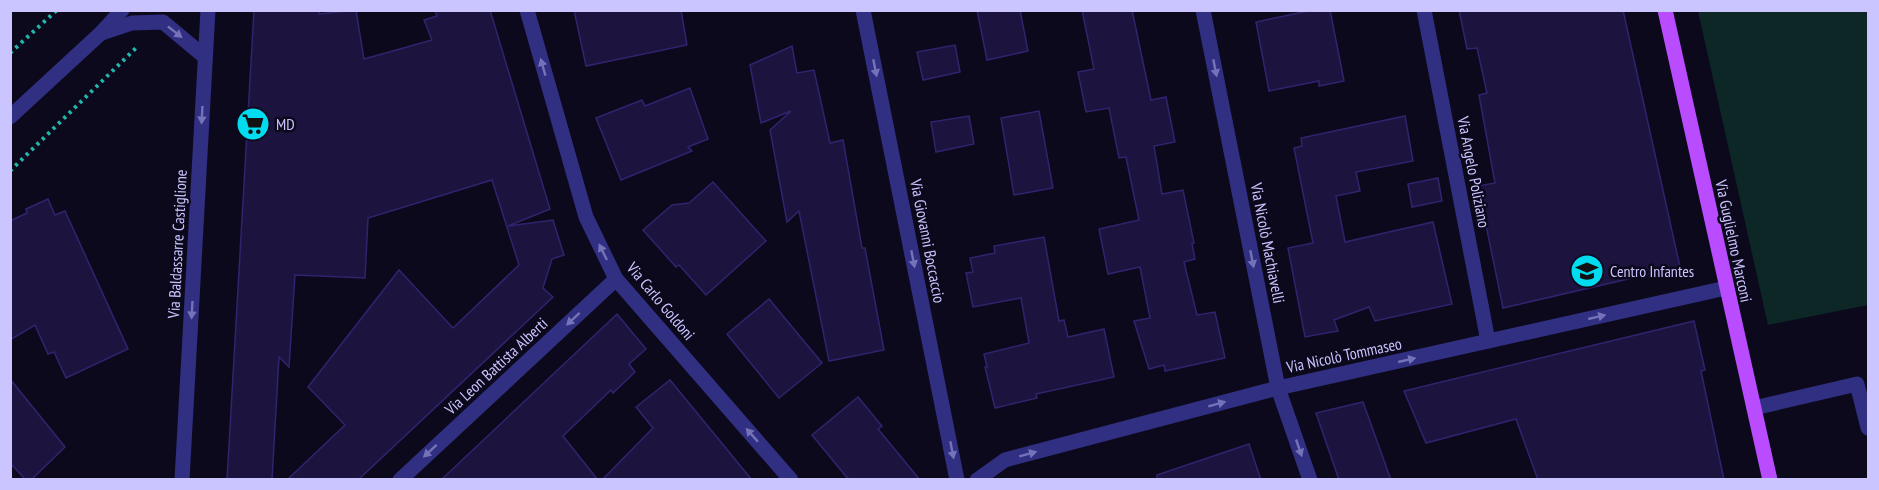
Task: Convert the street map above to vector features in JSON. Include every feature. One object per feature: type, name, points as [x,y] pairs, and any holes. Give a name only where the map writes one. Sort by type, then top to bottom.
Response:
[{"type":"main road","name":"Via Guglielmo Marconi","points":[[1665,10],[1770,480]]},
{"type":"street","points":[[10,117],[101,33],[122,10]]},
{"type":"street","name":"Via Baldassarre Castiglione","points":[[183,480],[208,10]]},
{"type":"street","name":"Via Carlo Goldoni","points":[[527,10],[586,217],[616,279],[791,480]]},
{"type":"street","name":"Via Giovanni Boccaccio","points":[[863,10],[957,480]]},
{"type":"street","name":"Via Nicolò Machiavelli","points":[[1203,10],[1278,388],[1310,480]]},
{"type":"street","name":"Via Angelo Poliziano","points":[[1424,10],[1488,341]]},
{"type":"street","points":[[101,33],[132,23],[163,22],[205,57]]},
{"type":"street","name":"Via Leon Battista Alberti","points":[[400,480],[616,279]]},
{"type":"street","name":"Via Nicolò Tommaseo","points":[[977,480],[1005,460],[1278,388],[1726,288]]},
{"type":"street","points":[[1754,408],[1857,384],[1869,429]]},
{"type":"path","points":[[10,54],[57,10]]},
{"type":"path","points":[[10,171],[163,22]]},
{"type":"green space","points":[[1698,11],[1868,11],[1868,305],[1768,325]]},
{"type":"building","points":[[254,10],[319,10],[319,14],[356,10],[364,59],[432,40],[424,20],[437,16],[435,10],[490,10],[550,209],[508,226],[553,220],[564,255],[552,259],[543,288],[553,297],[358,480],[287,480],[345,425],[308,387],[399,270],[453,328],[519,265],[492,180],[368,218],[365,278],[295,275],[289,367],[279,357],[272,480],[227,480]]},
{"type":"building","points":[[574,10],[681,10],[687,45],[586,66]]},
{"type":"building","points":[[977,10],[1020,10],[1028,51],[987,60]]},
{"type":"building","points":[[1082,10],[1132,10],[1151,100],[1166,97],[1175,142],[1154,146],[1162,194],[1183,190],[1195,259],[1184,262],[1197,315],[1215,312],[1225,358],[1165,371],[1164,365],[1149,369],[1134,321],[1150,318],[1140,267],[1108,274],[1099,229],[1139,220],[1126,157],[1119,158],[1109,108],[1086,112],[1078,72],[1094,69]]},
{"type":"building","points":[[1313,10],[1330,10],[1344,81],[1319,86],[1319,81],[1269,91],[1256,22]]},
{"type":"building","points":[[1459,10],[1623,10],[1680,267],[1503,308],[1478,186],[1495,183],[1479,95],[1487,93],[1477,48],[1467,49]]},
{"type":"building","points":[[955,45],[960,72],[923,80],[917,52]]},
{"type":"building","points":[[792,46],[797,73],[814,70],[830,143],[843,140],[862,248],[865,248],[884,350],[829,361],[799,211],[787,222],[770,130],[791,111],[761,123],[750,65]]},
{"type":"building","points":[[690,88],[708,139],[688,147],[692,151],[621,180],[596,118],[642,100],[645,106]]},
{"type":"building","points":[[1039,111],[1053,188],[1014,195],[1001,118]]},
{"type":"building","points":[[969,116],[974,144],[936,152],[931,122]]},
{"type":"building","points":[[1405,116],[1413,161],[1356,172],[1360,191],[1336,196],[1345,242],[1433,222],[1452,304],[1375,321],[1369,307],[1334,320],[1338,331],[1305,337],[1288,248],[1313,243],[1294,148],[1302,146],[1301,138]]},
{"type":"building","points":[[1438,178],[1442,201],[1412,207],[1408,184]]},
{"type":"building","points":[[713,182],[766,241],[706,295],[679,265],[676,267],[643,230],[672,205],[689,203]]},
{"type":"building","points":[[48,199],[55,215],[65,211],[128,349],[66,378],[54,352],[48,354],[35,325],[10,340],[10,221],[27,213],[26,209]]},
{"type":"building","points":[[1044,237],[1059,321],[1064,320],[1068,337],[1104,329],[1114,377],[1036,394],[1037,398],[995,408],[984,354],[1029,343],[1021,298],[973,307],[966,273],[973,272],[970,258],[995,253],[994,246]]},
{"type":"building","points":[[769,299],[822,363],[779,398],[727,334]]},
{"type":"building","points":[[617,314],[646,349],[629,364],[635,372],[613,393],[611,390],[563,436],[598,480],[441,480]]},
{"type":"building","points":[[1694,321],[1705,370],[1701,371],[1724,480],[1538,480],[1516,419],[1426,443],[1404,391]]},
{"type":"building","points":[[10,379],[65,447],[31,480],[26,480],[10,463]]},
{"type":"building","points":[[670,380],[752,480],[602,480],[653,428],[636,407]]},
{"type":"building","points":[[858,397],[882,426],[878,429],[920,480],[849,480],[812,435]]},
{"type":"building","points":[[1363,402],[1391,480],[1339,480],[1316,413]]},
{"type":"building","points":[[1249,444],[1261,480],[1157,480],[1157,475]]},
{"type":"place","name":"MD","points":[[253,124]]},
{"type":"place","name":"Centro Infantes","points":[[1587,271]]}]
